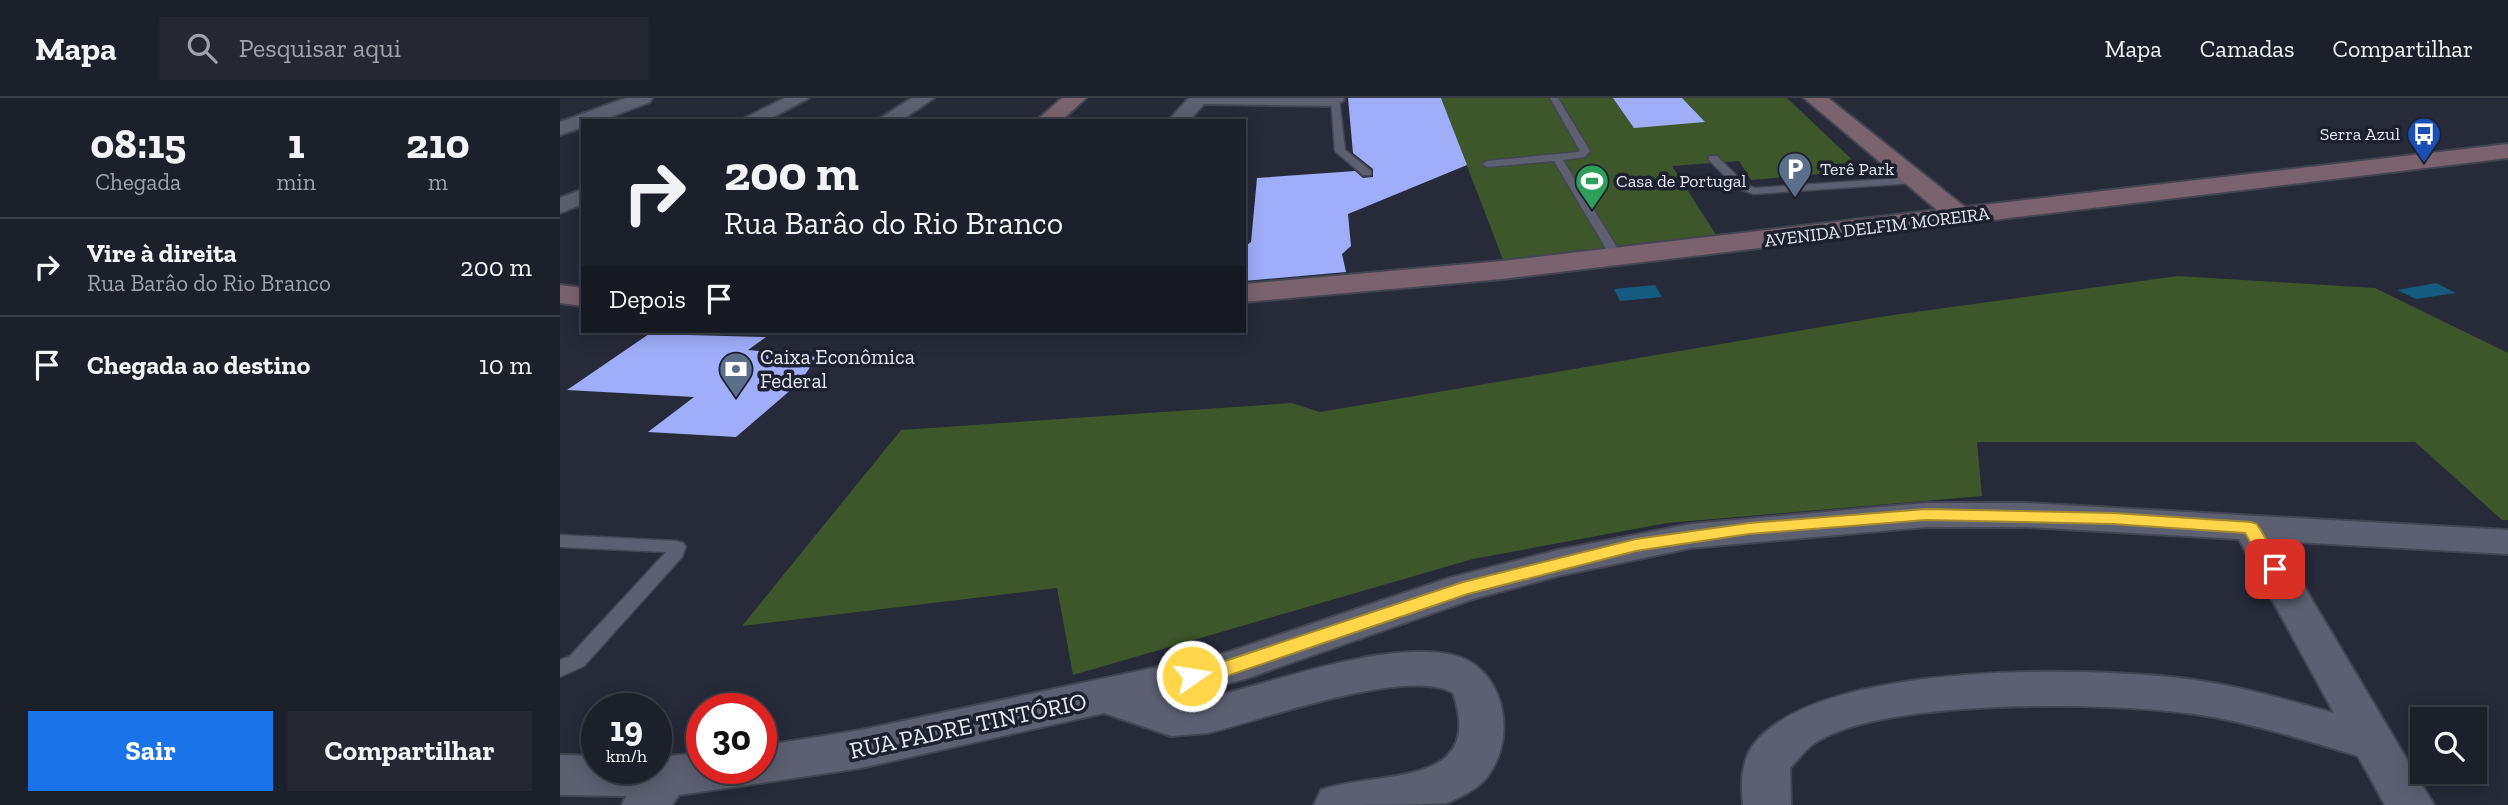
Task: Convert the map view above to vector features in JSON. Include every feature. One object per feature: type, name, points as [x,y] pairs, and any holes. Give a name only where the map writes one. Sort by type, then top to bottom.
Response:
[{"type":"main road","points":[[1049,119],[1075,98]]},
{"type":"main road","points":[[1815,98],[1961,217]]},
{"type":"main road","name":"AVENIDA DELFIM MOREIRA","points":[[1246,293],[1617,257],[2508,151]]},
{"type":"main road","points":[[560,294],[581,297]]},
{"type":"street","points":[[566,124],[643,98]]},
{"type":"street","points":[[753,119],[800,98]]},
{"type":"street","points":[[889,119],[925,98]]},
{"type":"street","points":[[1180,119],[1201,98],[1335,99]]},
{"type":"street","points":[[1238,119],[1243,99]]},
{"type":"street","points":[[560,206],[581,197]]},
{"type":"street","name":"RUA PADRE TINTÓRIO","points":[[777,762],[861,749],[1230,668],[1463,589],[1559,563],[1691,536],[1926,515],[2113,518],[2508,542]]},
{"type":"street","points":[[2251,528],[2410,805]]},
{"type":"street","points":[[1110,696],[1138,708],[1179,719],[1215,715],[1369,675],[1419,667],[1450,667],[1468,681],[1479,703],[1484,732],[1480,750],[1468,767],[1444,784],[1413,793],[1338,805]]},
{"type":"street","points":[[1767,805],[1764,782],[1770,758],[1789,737],[1810,725],[1847,713],[1921,696],[2026,689],[2111,690],[2191,696],[2258,709],[2372,742]]},
{"type":"street","points":[[560,775],[656,791],[686,783]]},
{"type":"lane","points":[[1487,164],[1581,155],[1585,151],[1554,98]]},
{"type":"lane","points":[[1335,99],[1340,151],[1367,173]]},
{"type":"lane","points":[[1557,158],[1617,257]]},
{"type":"lane","points":[[1713,158],[1742,187],[1754,191],[1915,180]]},
{"type":"lane","points":[[560,541],[677,547],[676,553],[578,661],[560,669]]},
{"type":"green space","name":"Casa de Portugal","points":[[1441,98],[1787,98],[1863,170],[1751,180],[1739,161],[1672,166],[1720,241],[1505,265]]},
{"type":"green space","points":[[2178,276],[2375,288],[2508,353],[2508,520],[2502,520],[2415,442],[1977,442],[1982,496],[1667,523],[1473,559],[1073,675],[1057,588],[742,626],[901,430],[1292,403],[1320,412],[1886,316]]},
{"type":"water","points":[[2436,283],[2456,293],[2416,299],[2397,290]]},
{"type":"water","points":[[1655,285],[1662,297],[1620,301],[1614,289]]},
{"type":"building","points":[[1348,98],[1441,98],[1467,165],[1348,214],[1351,246],[1342,254],[1346,272],[1246,281],[1246,246],[1251,242],[1257,178],[1355,171],[1363,178],[1373,177],[1373,169],[1353,153]]},
{"type":"building","points":[[1613,98],[1682,98],[1705,122],[1634,128]]},
{"type":"building","points":[[649,334],[766,337],[748,350],[817,357],[800,382],[736,437],[648,432],[694,397],[567,390]]},
{"type":"place","name":"Serra Azul","points":[[2424,164]]},
{"type":"place","name":"Terê Park","points":[[1795,199]]},
{"type":"place","name":"Casa de Portugal","points":[[1592,211]]},
{"type":"place","name":"Caixa Econômica Federal","points":[[736,399]]},
{"type":"route","points":[[1192,676],[1230,668],[1463,589],[1559,563],[1636,545],[1749,528],[1926,515],[2113,518],[2251,528],[2275,569]]}]
